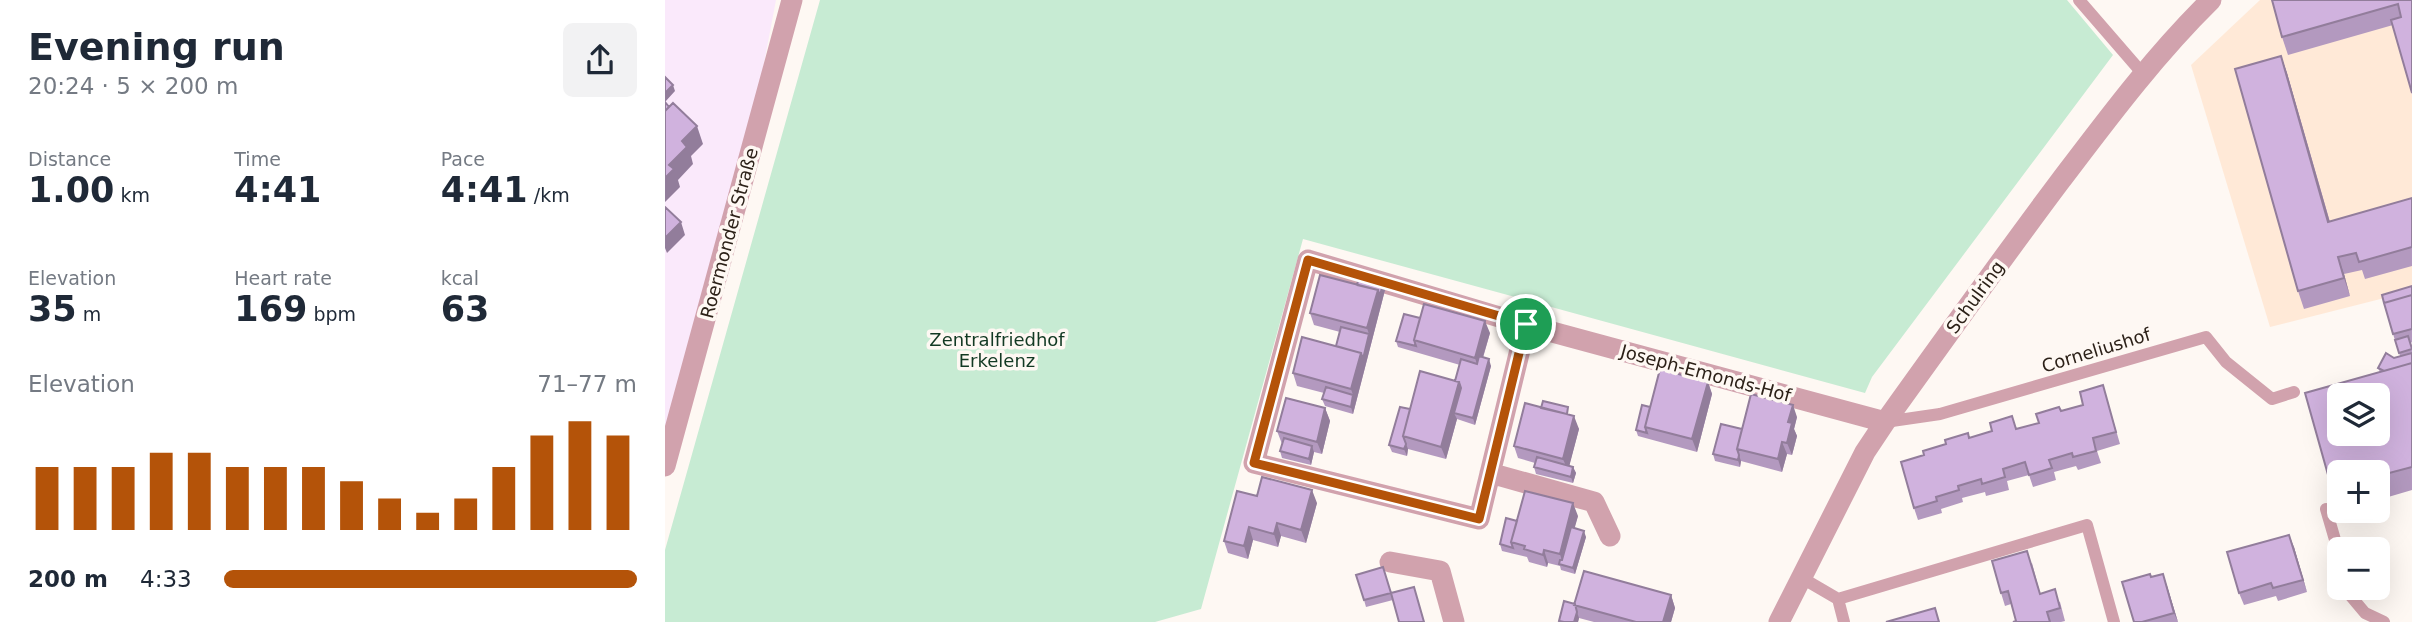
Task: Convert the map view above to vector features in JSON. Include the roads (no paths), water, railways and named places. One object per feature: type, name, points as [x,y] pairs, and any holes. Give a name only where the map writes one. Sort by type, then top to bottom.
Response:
[{"type":"street","name":"Roermonder Straße","points":[[665,466],[792,0]]},
{"type":"street","name":"Schulring","points":[[1779,622],[1865,452],[1885,422],[2014,242],[2143,74],[2173,37],[2211,0]]},
{"type":"street","name":"Joseph-Emonds-Hof","points":[[1526,324],[1479,519],[1254,463],[1308,260],[1526,324],[1885,422]]},
{"type":"street","points":[[1490,473],[1594,502],[1610,536]]},
{"type":"street","points":[[1390,562],[1440,571],[1454,622]]},
{"type":"lane","points":[[2078,0],[2143,74]]},
{"type":"lane","name":"Corneliushof","points":[[1885,422],[1940,414],[2206,337],[2226,362],[2272,399],[2294,392]]},
{"type":"lane","points":[[2326,509],[2334,537]]},
{"type":"lane","points":[[1838,599],[2087,525],[2114,622]]},
{"type":"lane","points":[[1802,578],[1838,599],[1844,622]]},
{"type":"lane","points":[[2354,600],[2365,613],[2384,622]]},
{"type":"park label","name":"Zentralfriedhof Erkelenz","points":[[997,349]]}]
